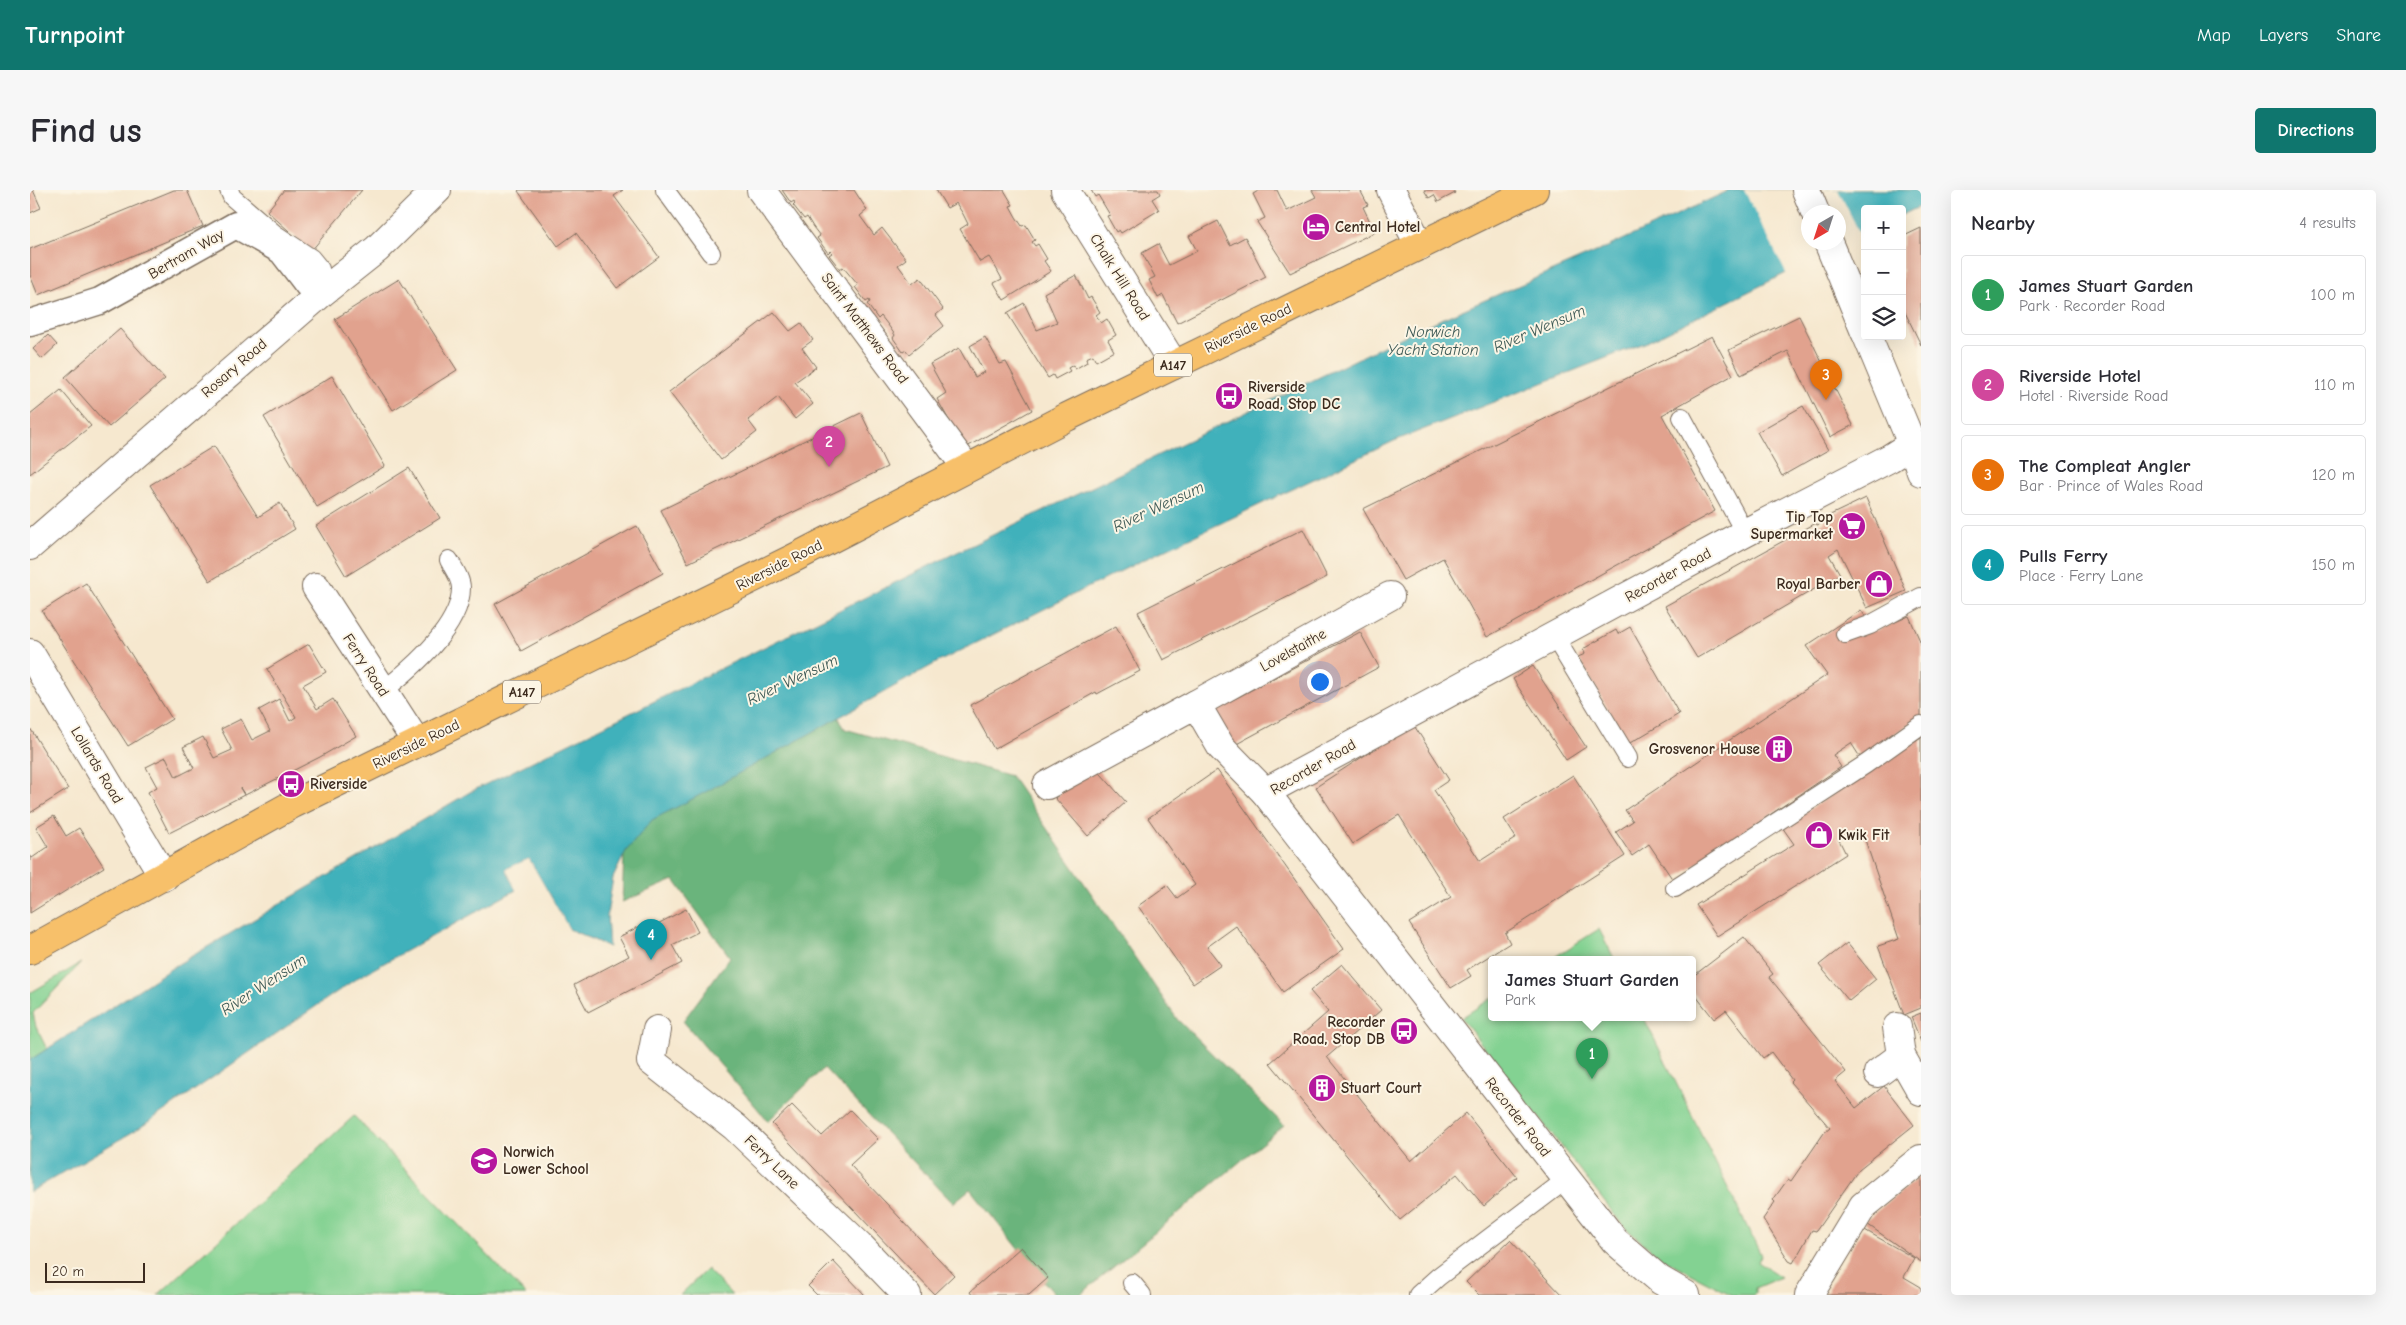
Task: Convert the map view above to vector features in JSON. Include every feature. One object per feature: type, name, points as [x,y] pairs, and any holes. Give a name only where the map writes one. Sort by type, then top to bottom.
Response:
[{"type":"main road","name":"Riverside Road","points":[[30,950],[293,804],[794,558],[966,467],[1534,190]]},
{"type":"street","name":"Rosary Road","points":[[32,541],[324,291],[377,249],[436,190]]},
{"type":"street","name":"Saint Matthews Road","points":[[761,190],[966,467]]},
{"type":"street","name":"Chalk Hill Road","points":[[1065,190],[1174,365]]},
{"type":"street","points":[[1391,190],[1420,246]]},
{"type":"street","points":[[1806,190],[1813,205]]},
{"type":"street","name":"Bertram Way","points":[[30,323],[100,301],[236,225],[282,251],[308,284],[324,291]]},
{"type":"street","points":[[1831,250],[1861,323]]},
{"type":"street","points":[[1869,340],[1917,451],[1921,472]]},
{"type":"street","name":"Recorder Road","points":[[1686,1295],[1660,1280],[1614,1241],[1265,792],[1745,533],[1866,471],[1917,451]]},
{"type":"street","name":"Ferry Road","points":[[316,587],[417,743]]},
{"type":"street","name":"Lovelstaithe","points":[[1047,785],[1390,596]]},
{"type":"street","name":"Lollards Road","points":[[30,653],[164,877]]},
{"type":"street","points":[[1196,704],[1221,747],[1265,792]]},
{"type":"street","points":[[1897,1027],[1901,1056],[1921,1091]]},
{"type":"street","name":"Ferry Lane","points":[[658,1030],[651,1061],[735,1127],[859,1245],[907,1295]]},
{"type":"street","points":[[1878,1074],[1901,1056]]},
{"type":"street","points":[[1809,1295],[1863,1206],[1921,1159]]},
{"type":"lane","points":[[229,190],[232,197],[275,234],[311,258],[320,269],[324,291]]},
{"type":"lane","points":[[665,190],[711,253]]},
{"type":"lane","points":[[1682,417],[1745,533]]},
{"type":"lane","points":[[383,692],[418,663],[445,628],[457,608],[461,588],[459,578],[449,560]]},
{"type":"lane","points":[[1845,634],[1870,625],[1921,598]]},
{"type":"lane","points":[[1554,636],[1628,758]]},
{"type":"lane","points":[[1675,888],[1866,764],[1921,725]]},
{"type":"lane","points":[[1418,1295],[1438,1277],[1567,1179]]},
{"type":"green space","points":[[822,688],[845,729],[1011,776],[1177,1019],[1284,1125],[1080,1295],[1055,1295],[970,1189],[953,1203],[824,1068],[768,1121],[683,1021],[730,957],[674,880],[622,902],[625,830]]},
{"type":"green space","points":[[1599,929],[1613,956],[1556,956]]},
{"type":"green space","points":[[81,963],[33,1013],[36,1027],[47,1049],[30,1060],[30,993]]},
{"type":"green space","points":[[1488,1001],[1488,1021],[1645,1021],[1761,1255],[1758,1262],[1781,1277],[1755,1288],[1753,1295],[1732,1295],[1661,1258],[1624,1227],[1461,1018]]},
{"type":"green space","points":[[354,1116],[526,1295],[158,1295]]},
{"type":"green space","points":[[707,1269],[732,1295],[680,1295]]},
{"type":"water","points":[[1730,190],[1921,190],[1921,206],[1906,213],[1906,205],[1861,205],[1861,236],[1846,243],[1846,205],[1801,205],[1801,250],[1833,250],[1647,342],[1394,441],[1139,562],[938,662],[652,820],[626,851],[613,878],[607,915],[609,947],[569,929],[529,859],[506,869],[516,890],[357,978],[141,1127],[30,1192],[30,1060],[175,966],[470,792],[941,560],[1423,327],[1603,249]]},
{"type":"pier","points":[[1744,190],[1838,190],[1846,205],[1801,205],[1801,250],[1838,250],[1787,275]]},
{"type":"pier","points":[[1846,206],[1861,236],[1861,238],[1846,246]]},
{"type":"pier","points":[[529,859],[569,929],[567,930],[528,862],[509,870],[518,891],[516,890],[506,869]]},
{"type":"building","points":[[30,190],[33,190],[41,208],[30,213]]},
{"type":"building","points":[[174,190],[187,190],[203,226],[38,295],[30,275],[30,249]]},
{"type":"building","points":[[284,190],[362,190],[311,251],[267,211]]},
{"type":"building","points":[[519,190],[623,190],[614,196],[659,257],[617,288],[576,233],[558,246]]},
{"type":"building","points":[[782,190],[854,190],[867,210],[860,216],[874,235],[882,228],[906,259],[898,265],[912,284],[920,278],[943,309],[936,315],[944,326],[909,354],[906,350],[903,352],[893,338],[895,335],[888,325],[881,316],[878,319],[867,304],[870,302],[869,300],[866,302],[855,287],[858,285],[843,267],[840,269],[829,255],[832,253],[830,251],[828,253],[817,238],[820,236],[807,217],[804,219],[793,205],[794,201],[791,203]]},
{"type":"building","points":[[936,190],[1004,190],[1013,205],[1010,206],[1016,217],[1022,226],[1026,225],[1035,240],[1032,242],[1035,246],[1038,244],[1047,259],[1044,261],[1051,271],[1004,300],[994,283],[1002,279],[996,268],[989,257],[980,262],[960,229],[968,224],[963,214],[956,203],[947,208]]},
{"type":"building","points":[[1091,190],[1158,190],[1160,194],[1152,199],[1159,210],[1121,233],[1119,230],[1116,232],[1107,216],[1110,215],[1098,195],[1095,197]]},
{"type":"building","name":"Central Hotel","points":[[1260,190],[1277,190],[1287,211],[1316,197],[1312,190],[1360,190],[1368,205],[1363,207],[1375,232],[1290,273],[1257,222],[1265,218],[1253,194]]},
{"type":"building","points":[[1424,190],[1453,190],[1455,193],[1438,202],[1434,195],[1429,198]]},
{"type":"building","points":[[1218,221],[1230,245],[1245,237],[1266,277],[1177,323],[1163,295],[1158,298],[1149,280],[1155,277],[1142,253],[1158,244],[1169,265],[1197,251],[1189,236]]},
{"type":"building","points":[[1921,228],[1921,345],[1906,314],[1906,235]]},
{"type":"building","points":[[1076,275],[1088,299],[1091,297],[1100,312],[1096,315],[1101,323],[1107,319],[1116,335],[1108,340],[1114,351],[1096,361],[1093,355],[1086,358],[1087,362],[1075,369],[1073,365],[1068,368],[1070,371],[1055,379],[1053,375],[1048,378],[1007,313],[1024,303],[1037,330],[1057,322],[1044,293]]},
{"type":"building","points":[[399,279],[457,370],[393,410],[335,319]]},
{"type":"building","points":[[774,312],[790,331],[801,323],[813,340],[802,348],[816,367],[795,382],[813,404],[795,419],[778,397],[748,420],[757,432],[721,460],[669,392]]},
{"type":"building","points":[[1799,316],[1853,425],[1830,437],[1788,351],[1741,375],[1729,350]]},
{"type":"building","points":[[120,329],[165,379],[109,427],[65,377]]},
{"type":"building","points":[[48,335],[57,345],[42,359],[33,349]]},
{"type":"building","points":[[1712,336],[1733,375],[1662,415],[1715,511],[1487,637],[1443,558],[1403,580],[1363,509]]},
{"type":"building","points":[[985,337],[1000,364],[1006,362],[1032,410],[965,448],[937,399],[946,393],[930,364],[959,348],[975,377],[984,372],[970,346]]},
{"type":"building","points":[[332,376],[385,466],[317,507],[264,417]]},
{"type":"building","points":[[61,390],[91,426],[30,474],[30,415]]},
{"type":"building","points":[[1803,406],[1828,450],[1782,476],[1757,432]]},
{"type":"building","points":[[861,413],[887,467],[688,563],[661,510]]},
{"type":"building","points":[[214,446],[258,517],[280,503],[295,529],[210,581],[150,485]]},
{"type":"building","points":[[409,468],[440,518],[346,576],[316,526]]},
{"type":"building","points":[[1866,498],[1906,591],[1867,608],[1838,549],[1829,555],[1840,574],[1697,658],[1665,606],[1816,523],[1817,525],[1825,522],[1824,518]]},
{"type":"building","points":[[637,526],[663,573],[521,651],[495,604]]},
{"type":"building","points":[[1303,529],[1327,577],[1163,660],[1138,612]]},
{"type":"building","points":[[86,583],[172,719],[128,746],[42,611]]},
{"type":"building","name":"Grosvenor House","points":[[1861,610],[1875,631],[1909,616],[1921,643],[1921,716],[1860,757],[1851,743],[1833,755],[1841,767],[1673,880],[1649,844],[1632,856],[1616,832],[1633,821],[1625,810],[1827,675],[1806,646]]},
{"type":"building","points":[[1116,626],[1140,671],[1097,694],[1096,692],[994,749],[970,705]]},
{"type":"building","points":[[1630,627],[1679,714],[1628,744],[1578,657],[1585,654],[1583,649],[1616,630],[1618,634]]},
{"type":"building","points":[[1360,632],[1379,667],[1231,747],[1212,711]]},
{"type":"building","points":[[309,644],[326,672],[303,685],[317,709],[333,699],[356,736],[320,757],[245,795],[240,788],[244,795],[169,833],[148,792],[157,787],[146,767],[166,757],[176,777],[194,768],[183,747],[203,737],[214,758],[232,750],[221,729],[241,719],[252,740],[270,731],[259,710],[279,699],[290,721],[296,717],[267,669]]},
{"type":"building","points":[[1533,666],[1586,747],[1566,760],[1513,679]]},
{"type":"building","points":[[1413,724],[1449,780],[1434,790],[1480,861],[1516,838],[1504,819],[1573,775],[1625,856],[1505,933],[1510,943],[1467,970],[1471,976],[1451,988],[1409,923],[1451,897],[1399,815],[1353,844],[1316,787]]},
{"type":"building","points":[[30,728],[68,789],[30,813]]},
{"type":"building","name":"Kwik Fit","points":[[1921,737],[1921,1008],[1904,1015],[1878,946],[1899,939],[1862,831],[1838,838],[1846,854],[1717,936],[1696,905],[1794,844],[1782,827]]},
{"type":"building","points":[[1093,765],[1126,802],[1088,836],[1055,798]]},
{"type":"building","points":[[1217,770],[1344,949],[1283,992],[1236,926],[1207,947],[1221,965],[1193,984],[1138,906],[1167,885],[1177,898],[1195,885],[1148,818]]},
{"type":"building","points":[[54,816],[66,836],[79,828],[104,867],[30,913],[30,855],[32,858],[48,847],[36,827]]},
{"type":"building","points":[[686,909],[698,932],[672,945],[682,963],[588,1012],[574,985],[629,956],[619,937],[646,923],[648,929]]},
{"type":"building","points":[[1744,937],[1773,974],[1769,977],[1846,1072],[1835,1081],[1856,1108],[1884,1086],[1914,1125],[1859,1169],[1816,1231],[1812,1230],[1793,1263],[1789,1261],[1763,1219],[1775,1202],[1773,1200],[1788,1179],[1791,1181],[1824,1133],[1830,1128],[1790,1082],[1792,1080],[1771,1052],[1763,1058],[1726,1010],[1714,1019],[1696,996],[1696,974]]},
{"type":"building","points":[[1847,943],[1876,979],[1849,1001],[1819,965]]},
{"type":"building","name":"Stuart Court","points":[[1342,964],[1381,1010],[1327,1057],[1411,1161],[1466,1113],[1517,1177],[1484,1206],[1457,1174],[1400,1220],[1270,1063],[1328,1012],[1310,991]]},
{"type":"building","points":[[1921,1013],[1921,1042],[1911,1017]]},
{"type":"building","points":[[792,1105],[822,1136],[850,1110],[878,1139],[850,1165],[954,1275],[934,1294],[772,1124]]},
{"type":"building","points":[[1921,1175],[1921,1262],[1864,1222]]},
{"type":"building","points":[[1863,1229],[1914,1258],[1904,1277],[1921,1287],[1921,1295],[1825,1295]]},
{"type":"building","points":[[1510,1240],[1562,1295],[1479,1295],[1466,1282]]},
{"type":"building","points":[[1021,1247],[1048,1278],[1029,1295],[972,1295],[970,1292]]},
{"type":"building","points":[[833,1261],[865,1295],[817,1295],[808,1286]]},
{"type":"place","name":"Central Hotel","points":[[1316,227]]},
{"type":"place","name":"Riverside Road, Stop DC","points":[[1229,396]]},
{"type":"place","name":"The Compleat Angler","points":[[1826,400]]},
{"type":"place","name":"Riverside Hotel","points":[[829,467]]},
{"type":"place","name":"Tip Top Supermarket","points":[[1852,526]]},
{"type":"place","name":"Royal Barber","points":[[1879,584]]},
{"type":"place","name":"Grosvenor House","points":[[1779,749]]},
{"type":"place","name":"Riverside","points":[[291,784]]},
{"type":"place","name":"Kwik Fit","points":[[1819,835]]},
{"type":"place","name":"Pulls Ferry","points":[[651,960]]},
{"type":"place","name":"Recorder Road, Stop DB","points":[[1404,1031]]},
{"type":"place","name":"James Stuart Garden","points":[[1592,1079]]},
{"type":"place","name":"Stuart Court","points":[[1322,1088]]},
{"type":"place","name":"Norwich Lower School","points":[[484,1161]]},
{"type":"water label","name":"River Wensum","points":[[1539,328]]},
{"type":"water label","name":"Norwich Yacht Station","points":[[1433,340]]},
{"type":"water label","name":"River Wensum","points":[[1158,506]]},
{"type":"water label","name":"River Wensum","points":[[792,679]]},
{"type":"water label","name":"River Wensum","points":[[263,984]]}]
